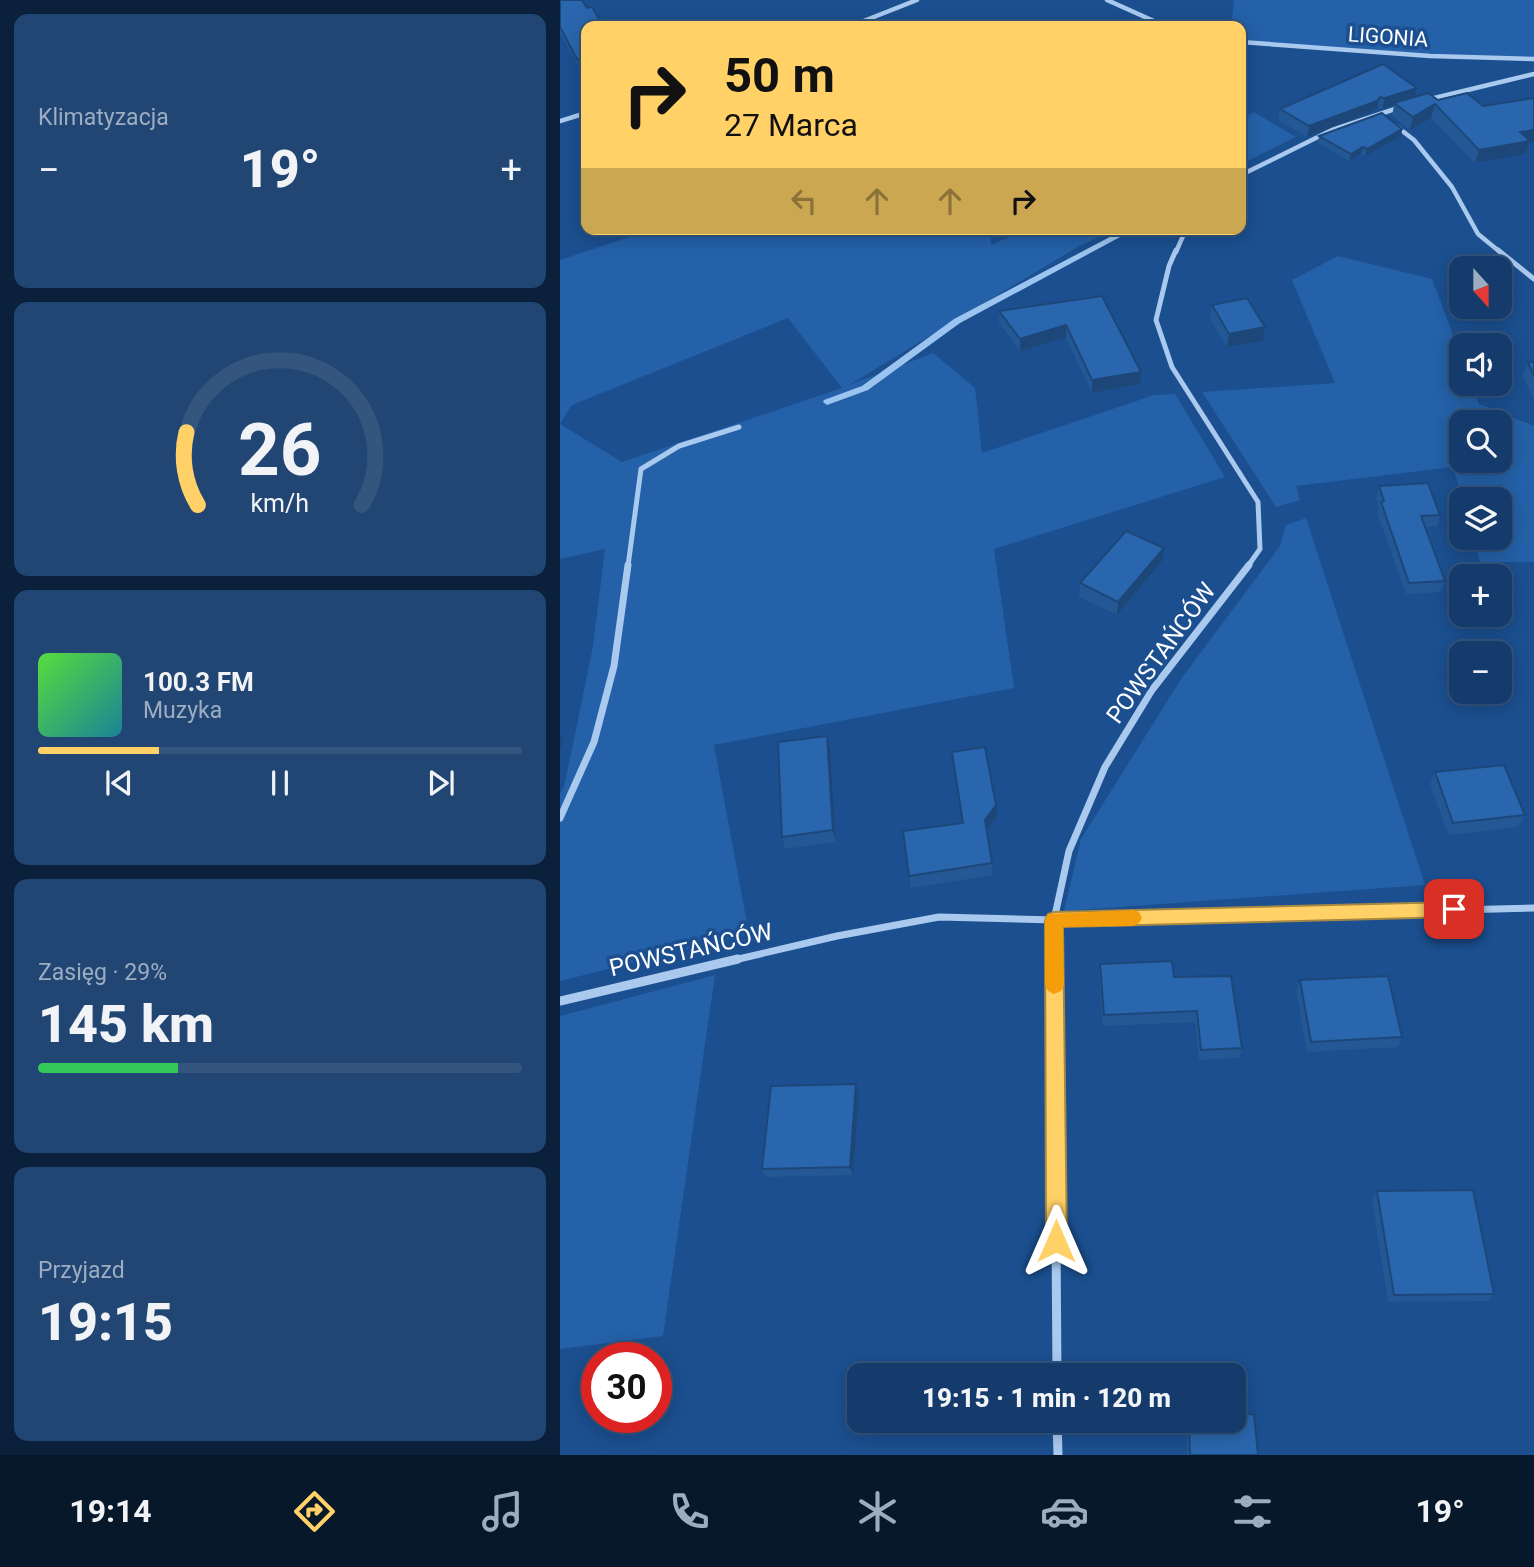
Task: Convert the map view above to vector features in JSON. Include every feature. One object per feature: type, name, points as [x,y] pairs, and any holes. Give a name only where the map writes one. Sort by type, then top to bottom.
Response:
[{"type":"street","points":[[864,21],[917,0]]},
{"type":"street","points":[[1107,0],[1154,21]]},
{"type":"street","name":"LIGONIA","points":[[1246,42],[1430,56],[1534,59]]},
{"type":"street","points":[[1415,103],[1534,74]]},
{"type":"street","points":[[1246,173],[1332,130],[1403,106]]},
{"type":"street","points":[[1379,112],[1414,140],[1452,187],[1478,234],[1534,279]]},
{"type":"street","points":[[560,121],[581,115]]},
{"type":"street","name":"POWSTAŃCÓW","points":[[560,1001],[838,936],[939,916],[1054,920],[1069,851],[1105,767],[1152,691],[1225,598],[1259,549],[1258,502],[1172,367],[1156,320],[1169,266],[1183,235]]},
{"type":"street","points":[[560,818],[594,742],[614,666],[641,468],[679,446],[739,427]]},
{"type":"street","points":[[1057,1363],[1054,920],[1534,908]]},
{"type":"street","points":[[1058,1433],[1058,1455]]},
{"type":"shaded area","points":[[1234,0],[1534,0],[1534,62],[1246,42],[1246,21],[1232,21]]},
{"type":"shaded area","points":[[1254,112],[1296,137],[1246,162],[1246,116]]},
{"type":"shaded area","points":[[635,235],[991,235],[991,245],[1014,235],[1104,235],[1079,246],[849,385],[933,353],[975,388],[982,453],[1154,395],[1175,394],[1225,477],[994,549],[1014,688],[714,745],[749,934],[560,981],[560,793],[564,788],[593,646],[605,549],[560,559],[560,260]],"holes":[[[788,318],[842,388],[622,462],[560,424],[572,405]]]},
{"type":"shaded area","points":[[1338,256],[1432,279],[1452,333],[1449,333],[1449,396],[1476,396],[1479,404],[1494,410],[1449,410],[1449,467],[1296,486],[1300,500],[1276,507],[1202,392],[1335,383],[1292,280]]},
{"type":"shaded area","points":[[1512,417],[1534,426],[1534,562],[1480,562],[1477,550],[1512,550],[1512,487],[1459,487],[1455,473],[1512,473]]},
{"type":"shaded area","points":[[1306,518],[1425,885],[1064,911],[1081,839],[1181,679],[1280,546],[1286,525]]},
{"type":"shaded area","points":[[715,975],[663,1336],[615,1342],[581,1342],[581,1346],[560,1349],[560,1016]]},
{"type":"building","points":[[560,0],[582,0],[587,8],[592,7],[600,21],[581,21],[581,59],[577,59],[560,27]]},
{"type":"building","points":[[1383,64],[1417,88],[1385,98],[1380,97],[1377,101],[1309,126],[1280,109]]},
{"type":"building","points":[[1428,93],[1438,100],[1467,93],[1483,106],[1534,98],[1534,130],[1520,132],[1530,141],[1479,150],[1435,104],[1413,117],[1394,103]]},
{"type":"building","points":[[1382,113],[1402,129],[1367,149],[1363,147],[1351,154],[1319,136]]},
{"type":"building","points":[[1102,296],[1141,372],[1092,380],[1066,325],[1020,339],[999,311]]},
{"type":"building","points":[[1247,298],[1265,327],[1229,334],[1212,305]]},
{"type":"building","points":[[1528,362],[1534,362],[1534,376]]},
{"type":"building","points":[[1428,483],[1440,515],[1421,516],[1445,581],[1409,583],[1381,502],[1384,501],[1379,486]]},
{"type":"building","points":[[1126,531],[1164,548],[1118,602],[1080,583]]},
{"type":"building","points":[[827,736],[833,830],[782,837],[778,742]]},
{"type":"building","points":[[985,747],[996,805],[985,820],[992,863],[909,876],[903,831],[963,823],[952,752]]},
{"type":"building","points":[[1504,765],[1525,815],[1453,823],[1435,772]]},
{"type":"building","points":[[1172,961],[1174,977],[1231,976],[1242,1048],[1201,1050],[1197,1011],[1104,1015],[1100,964]]},
{"type":"building","points":[[1388,976],[1402,1037],[1311,1042],[1300,980]]},
{"type":"building","points":[[856,1084],[850,1167],[762,1169],[771,1086]]},
{"type":"building","points":[[1473,1190],[1494,1294],[1394,1295],[1377,1191]]},
{"type":"building","points":[[1246,1414],[1254,1414],[1258,1455],[1190,1455],[1189,1433],[1246,1433]]},
{"type":"waterway","points":[[827,402],[865,388],[957,321],[1120,235]]},
{"type":"slow traffic","points":[[1054,985],[1054,920],[1133,918]]},
{"type":"route","points":[[1056,1241],[1054,920],[1454,909]]}]
